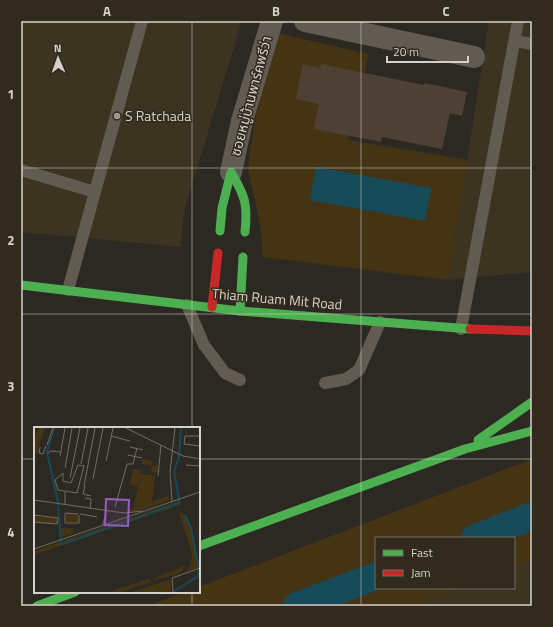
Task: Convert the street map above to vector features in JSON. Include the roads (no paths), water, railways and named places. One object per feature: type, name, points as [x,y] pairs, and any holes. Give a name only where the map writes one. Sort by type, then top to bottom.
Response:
[{"type":"street","name":"ซอยหมู่บ้านพาร์คพรีว่า","points":[[220,231],[222,208],[242,121],[272,21]]},
{"type":"street","points":[[305,21],[474,57]]},
{"type":"street","name":"ซอยหมู่บ้านพาร์คพรีว่า","points":[[231,172],[242,191],[247,211],[245,232]]},
{"type":"street","points":[[212,307],[218,253]]},
{"type":"street","points":[[240,311],[243,257]]},
{"type":"street","name":"Thiam Ruam Mit Road","points":[[21,285],[240,311],[461,329],[532,331]]},
{"type":"street","points":[[465,448],[532,402]]},
{"type":"street","points":[[200,546],[465,448],[532,431]]},
{"type":"street","points":[[36,606],[72,593]]},
{"type":"lane","points":[[68,290],[142,21]]},
{"type":"lane","points":[[461,329],[518,21]]},
{"type":"lane","points":[[514,41],[532,44]]},
{"type":"lane","points":[[21,170],[95,192]]},
{"type":"lane","points":[[187,305],[204,345],[225,373],[240,380]]},
{"type":"lane","points":[[325,383],[346,380],[359,370],[380,322]]},
{"type":"water","points":[[316,167],[431,188],[425,221],[310,200]]},
{"type":"waterway","points":[[478,537],[532,516]]},
{"type":"waterway","points":[[297,606],[375,576]]},
{"type":"place","name":"S Ratchada","points":[[117,116]]}]
